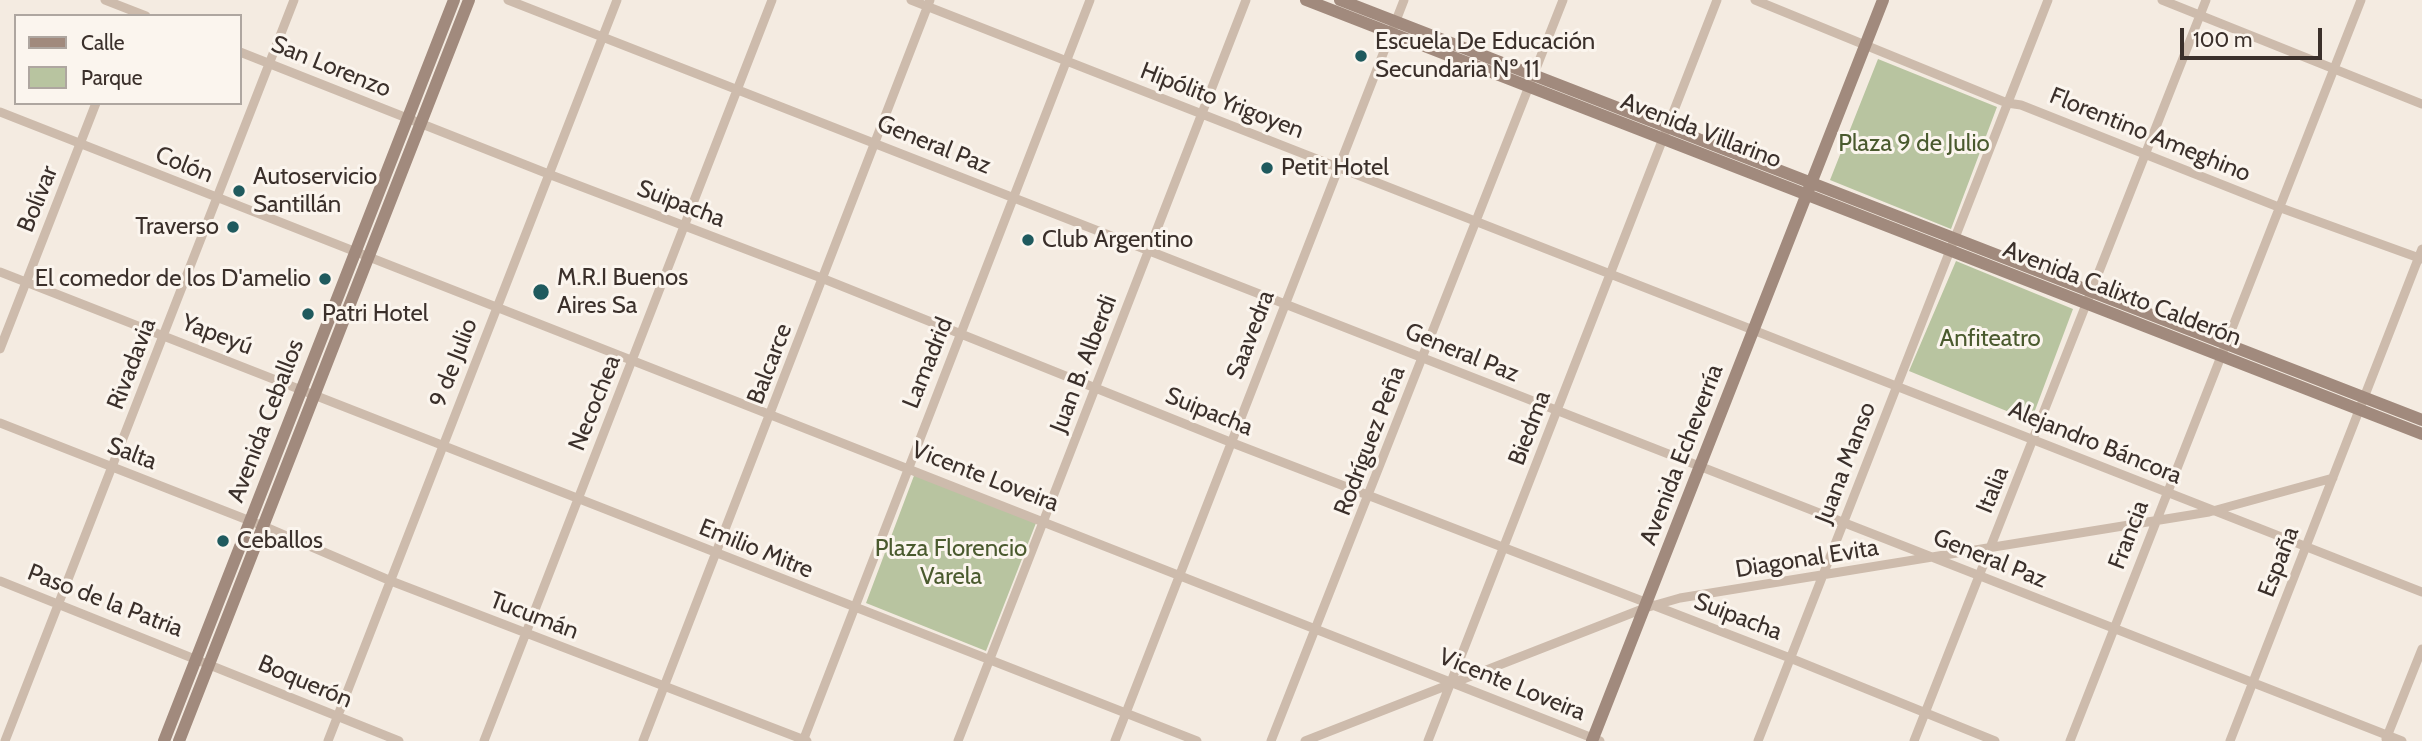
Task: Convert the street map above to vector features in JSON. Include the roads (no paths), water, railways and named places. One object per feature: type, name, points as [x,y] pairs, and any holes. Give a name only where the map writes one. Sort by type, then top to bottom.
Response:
[{"type":"main road","name":"Avenida Ceballos","points":[[179,741],[368,258],[454,0]]},
{"type":"main road","name":"Avenida Ceballos","points":[[164,741],[355,252],[469,0]]},
{"type":"main road","name":"Avenida Villarino","points":[[1306,0],[1393,27],[1809,189]]},
{"type":"main road","name":"Avenida Villarino","points":[[1340,0],[1393,27]]},
{"type":"main road","name":"Avenida Echeverría","points":[[1595,740],[1883,0]]},
{"type":"main road","name":"Avenida Calixto Calderón","points":[[1809,189],[2361,403],[2422,420]]},
{"type":"main road","name":"Avenida Calixto Calderón","points":[[2361,403],[2422,434]]},
{"type":"street","points":[[105,0],[131,13],[136,0]]},
{"type":"street","name":"Rivadavia","points":[[6,741],[294,0]]},
{"type":"street","name":"General Paz","points":[[508,0],[876,142],[1557,412],[1980,574],[2113,630],[2253,683],[2386,738],[2402,741]]},
{"type":"street","name":"9 de Julio","points":[[328,741],[496,308],[551,176],[617,0]]},
{"type":"street","name":"Necochea","points":[[484,741],[772,0]]},
{"type":"street","name":"Hipólito Yrigoyen","points":[[911,0],[929,3],[1066,61],[1754,330]]},
{"type":"street","name":"Lamadrid","points":[[804,740],[1090,0]]},
{"type":"street","name":"Juan B. Alberdi","points":[[958,741],[1246,0]]},
{"type":"street","name":"Saavedra","points":[[1115,741],[1404,0]]},
{"type":"street","name":"Rodríguez Peña","points":[[1271,741],[1563,0]]},
{"type":"street","name":"Biedma","points":[[1428,741],[1453,683],[1717,0]]},
{"type":"street","name":"Florentino Ameghino","points":[[1755,0],[2007,103],[2144,153],[2281,208],[2421,256]]},
{"type":"street","name":"Juana Manso","points":[[1758,741],[2049,0]]},
{"type":"street","points":[[2162,0],[2422,104]]},
{"type":"street","name":"Italia","points":[[1914,741],[2206,0]]},
{"type":"street","name":"Francia","points":[[2070,741],[2361,0]]},
{"type":"street","name":"Balcarce","points":[[643,741],[929,3]]},
{"type":"street","name":"San Lorenzo","points":[[242,53],[414,121]]},
{"type":"street","name":"Bolívar","points":[[0,349],[95,105]]},
{"type":"street","name":"Colón","points":[[0,112],[355,252]]},
{"type":"street","name":"Suipacha","points":[[414,121],[824,279],[1230,442],[1790,658],[1924,715],[1995,741]]},
{"type":"street","name":"Vicente Loveira","points":[[355,252],[1045,521],[1595,740]]},
{"type":"street","name":"España","points":[[2230,741],[2421,256]]},
{"type":"street","name":"Yapeyú","points":[[0,272],[302,389]]},
{"type":"street","name":"Alejandro Báncora","points":[[1754,330],[2167,491],[2209,512],[2422,592]]},
{"type":"street","name":"Emilio Mitre","points":[[302,389],[853,609],[1197,741]]},
{"type":"street","name":"Salta","points":[[0,423],[251,521]]},
{"type":"street","name":"Diagonal Evita","points":[[1305,741],[1649,605],[2209,512],[2333,478]]},
{"type":"street","name":"Tucumán","points":[[251,521],[391,581],[804,740]]},
{"type":"street","name":"Paso de la Patria","points":[[0,581],[197,658]]},
{"type":"street","points":[[2386,738],[2422,649]]},
{"type":"street","name":"Boquerón","points":[[197,658],[399,741]]},
{"type":"street","points":[[0,738],[6,741]]},
{"type":"place","name":"Escuela De Educación Secundaria Nº 11","points":[[1361,56]]},
{"type":"place","name":"Petit Hotel","points":[[1267,168]]},
{"type":"place","name":"Autoservicio Santillán","points":[[239,191]]},
{"type":"place","name":"Traverso","points":[[233,227]]},
{"type":"place","name":"Club Argentino","points":[[1028,240]]},
{"type":"place","name":"El comedor de los D'amelio","points":[[325,279]]},
{"type":"place","name":"M.R.I Buenos Aires Sa","points":[[541,292]]},
{"type":"place","name":"Patri Hotel","points":[[308,314]]},
{"type":"place","name":"Ceballos","points":[[223,541]]},
{"type":"park label","name":"Plaza 9 de Julio","points":[[1914,144]]},
{"type":"park label","name":"Anfiteatro","points":[[1990,339]]},
{"type":"park label","name":"Plaza Florencio Varela","points":[[951,563]]}]
